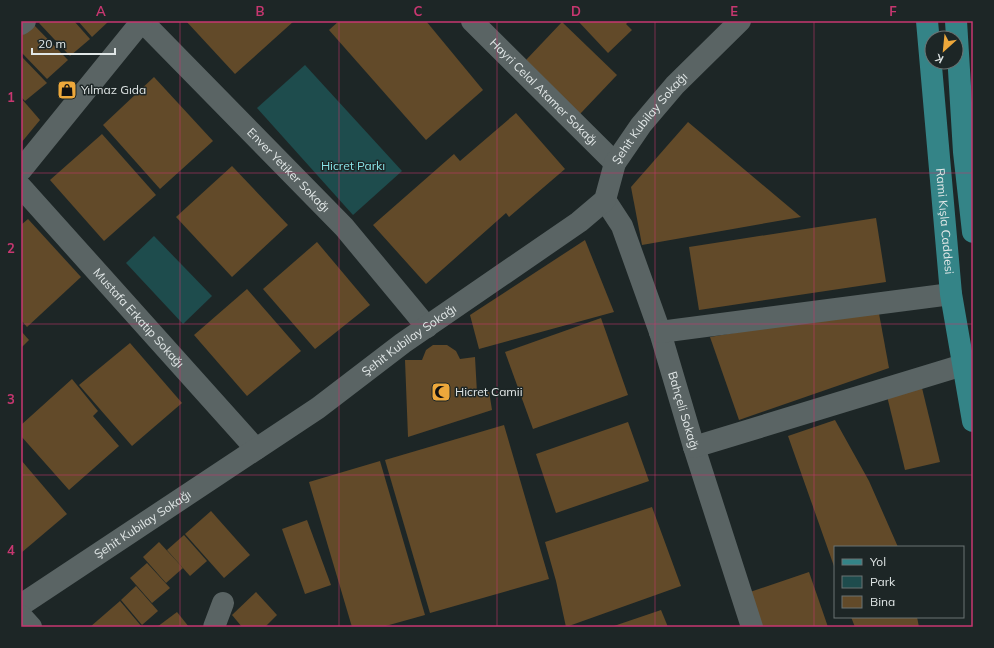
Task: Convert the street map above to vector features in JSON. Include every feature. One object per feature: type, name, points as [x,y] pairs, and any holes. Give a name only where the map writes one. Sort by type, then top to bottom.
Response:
[{"type":"main road","name":"Rami Kışla Caddesi","points":[[927,21],[951,294],[973,421]]},
{"type":"main road","points":[[956,21],[964,144],[973,232]]},
{"type":"street","points":[[21,24],[25,21]]},
{"type":"street","points":[[21,170],[142,21]]},
{"type":"street","name":"Enver Yetiker Sokağı","points":[[142,21],[344,227],[427,327]]},
{"type":"street","name":"Şehit Kubilay Sokağı","points":[[21,605],[318,408],[403,343],[579,222],[605,200],[615,164],[641,125],[675,85],[740,21]]},
{"type":"street","name":"Hayri Celal Atamer Sokağı","points":[[477,23],[615,164]]},
{"type":"street","name":"Mustafa Erkatip Sokağı","points":[[21,187],[256,449]]},
{"type":"street","name":"Bahçeli Sokağı","points":[[605,200],[622,226],[660,332],[694,447],[752,627]]},
{"type":"street","points":[[660,332],[951,294]]},
{"type":"street","points":[[694,447],[963,365]]},
{"type":"street","points":[[214,627],[223,603]]},
{"type":"street","points":[[21,616],[31,627]]},
{"type":"green space","name":"Hicret Parkı","points":[[305,65],[402,171],[353,215],[257,108]]},
{"type":"green space","points":[[154,236],[212,296],[183,324],[126,263]]},
{"type":"building","points":[[42,21],[74,21],[90,39],[70,56],[39,23]]},
{"type":"building","points":[[78,21],[109,21],[92,37]]},
{"type":"building","points":[[186,21],[294,21],[235,74]]},
{"type":"building","points":[[339,21],[426,21],[483,90],[426,140],[329,30]]},
{"type":"building","points":[[578,21],[629,21],[626,24],[632,30],[608,53]]},
{"type":"building","points":[[562,22],[617,75],[580,114],[526,60]]},
{"type":"building","points":[[33,24],[68,60],[47,79],[21,52],[21,35]]},
{"type":"building","points":[[21,56],[47,83],[25,101],[21,97]]},
{"type":"building","points":[[154,77],[213,141],[160,189],[103,125]]},
{"type":"building","points":[[21,98],[40,120],[21,143]]},
{"type":"building","points":[[516,113],[565,169],[509,217],[506,213],[426,284],[373,225],[454,154],[460,161]]},
{"type":"building","points":[[688,122],[801,217],[642,245],[631,187]]},
{"type":"building","points":[[102,134],[156,195],[104,241],[50,180]]},
{"type":"building","points":[[232,166],[288,225],[232,277],[176,217]]},
{"type":"building","points":[[876,218],[886,282],[699,310],[689,247]]},
{"type":"building","points":[[28,219],[81,277],[27,327],[21,320],[21,225]]},
{"type":"building","points":[[585,240],[614,312],[479,349],[470,315]]},
{"type":"building","points":[[317,242],[370,305],[315,349],[263,289]]},
{"type":"building","points":[[247,289],[301,351],[247,396],[194,335]]},
{"type":"building","points":[[878,308],[889,368],[739,420],[710,337]]},
{"type":"building","points":[[601,318],[628,395],[533,429],[505,352]]},
{"type":"building","points":[[21,331],[29,340],[21,348]]},
{"type":"building","points":[[130,343],[182,403],[132,446],[79,385]]},
{"type":"building","name":"Hicret Camii","points":[[433,345],[447,345],[456,351],[460,359],[475,357],[477,393],[489,391],[492,410],[408,437],[405,360],[422,360],[426,350]]},
{"type":"building","points":[[72,379],[98,411],[93,416],[119,446],[69,490],[21,436],[21,425]]},
{"type":"building","points":[[922,388],[940,462],[905,470],[887,396]]},
{"type":"building","points":[[835,420],[869,481],[898,546],[834,546],[834,566],[788,436]]},
{"type":"building","points":[[628,422],[649,481],[556,513],[536,454]]},
{"type":"building","points":[[504,425],[549,579],[430,613],[385,460]]},
{"type":"building","points":[[21,460],[67,514],[21,553]]},
{"type":"building","points":[[380,461],[425,615],[382,627],[352,627],[309,482]]},
{"type":"building","points":[[652,507],[681,586],[566,627],[556,581],[545,542]]},
{"type":"building","points":[[211,511],[250,555],[224,578],[185,534]]},
{"type":"building","points":[[307,520],[331,585],[305,594],[282,529]]},
{"type":"building","points":[[184,535],[207,561],[190,576],[167,550]]},
{"type":"building","points":[[159,542],[183,568],[166,583],[143,557]]},
{"type":"building","points":[[147,563],[170,588],[152,603],[130,578]]},
{"type":"building","points":[[809,572],[828,627],[756,627],[744,594]]},
{"type":"building","points":[[136,586],[158,611],[142,625],[121,600]]},
{"type":"building","points":[[256,592],[277,615],[265,627],[242,627],[232,615]]},
{"type":"building","points":[[120,601],[142,627],[90,627]]},
{"type":"building","points":[[661,610],[668,627],[611,627]]},
{"type":"building","points":[[177,612],[189,627],[157,627]]},
{"type":"building","points":[[851,618],[917,618],[919,627],[855,627]]},
{"type":"place","name":"Yılmaz Gıda","points":[[67,90]]},
{"type":"place","name":"Hicret Camii","points":[[441,392]]}]
